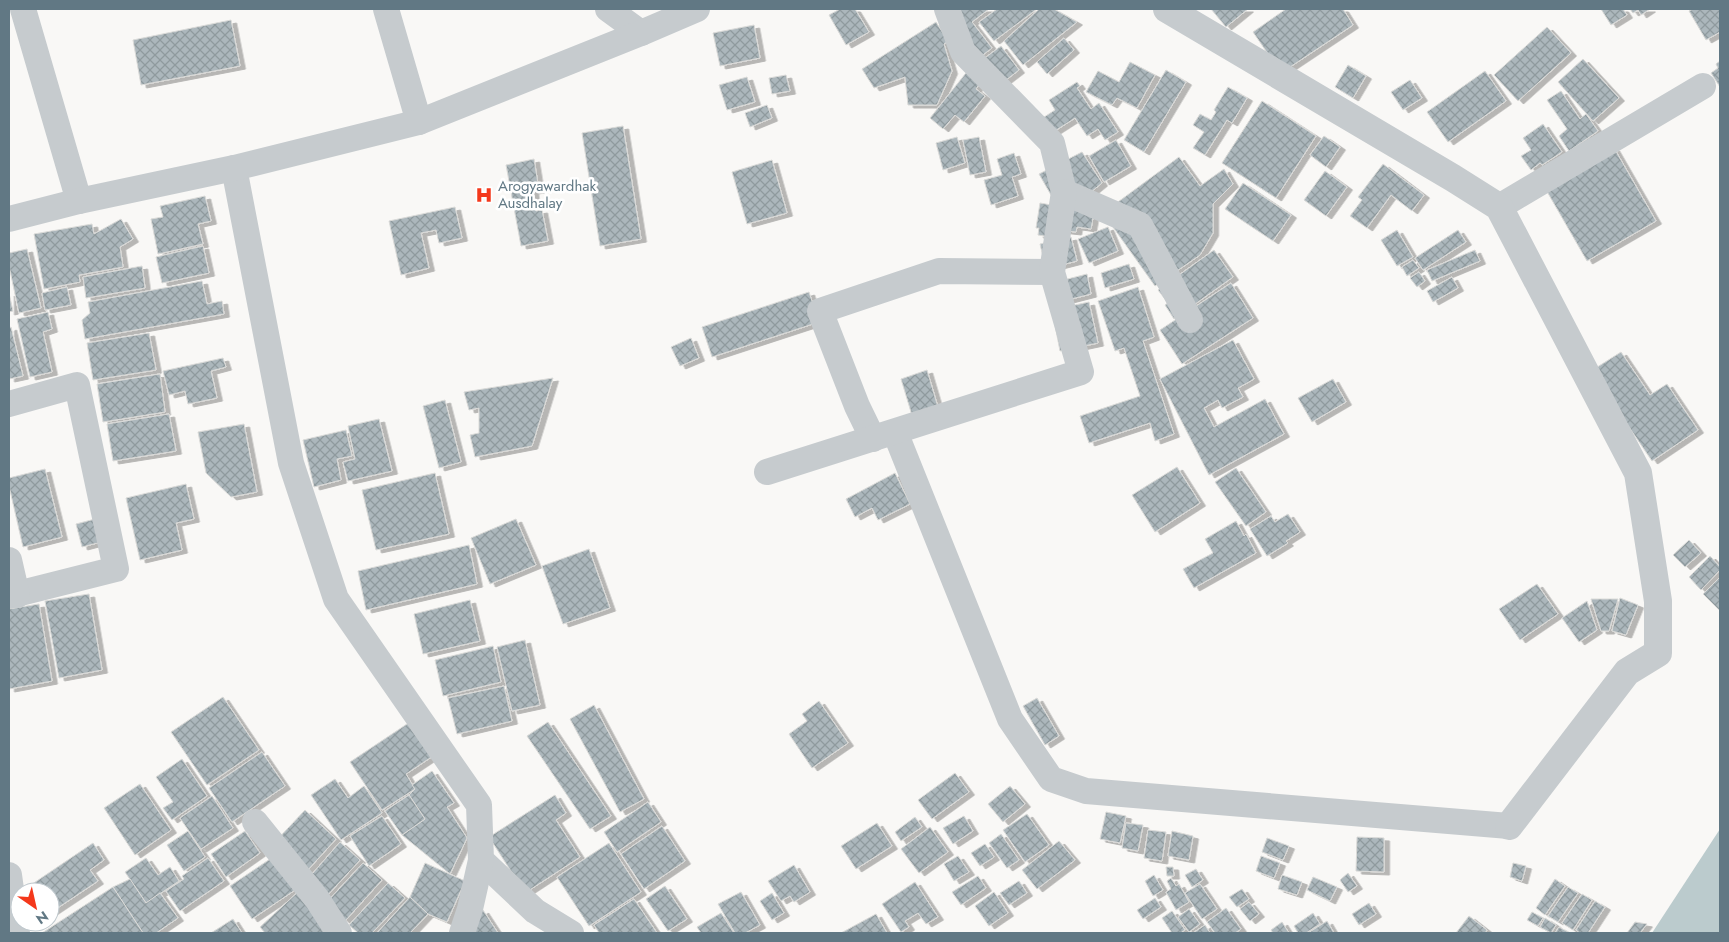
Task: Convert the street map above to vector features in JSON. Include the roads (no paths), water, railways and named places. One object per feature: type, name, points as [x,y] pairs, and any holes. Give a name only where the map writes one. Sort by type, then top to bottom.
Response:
[{"type":"street","points":[[23,9],[79,201]]},
{"type":"street","points":[[386,9],[419,122]]},
{"type":"street","points":[[608,9],[641,33]]},
{"type":"street","points":[[9,219],[79,201],[234,168],[419,122],[697,9]]},
{"type":"street","points":[[767,472],[1082,372],[1052,272],[1064,192],[1052,143],[963,52],[947,9]]},
{"type":"street","points":[[1052,272],[939,271],[820,311],[857,406],[884,435],[1010,719],[1051,779],[1086,791],[1509,826],[1627,672],[1658,653],[1658,601],[1638,473],[1499,208],[1453,178],[1172,10]]},
{"type":"street","points":[[1499,208],[1694,91]]},
{"type":"street","points":[[234,168],[291,463],[336,599],[480,805],[481,860],[470,909],[462,933]]},
{"type":"street","points":[[1064,192],[1140,225],[1190,320]]},
{"type":"street","points":[[9,404],[76,385],[116,569],[13,595],[9,560]]},
{"type":"street","points":[[255,822],[317,899],[338,933]]},
{"type":"street","points":[[481,860],[535,911],[571,933]]},
{"type":"street","points":[[9,875],[16,933]]},
{"type":"place","name":"Arogyawardhak Ausdhalay","points":[[484,195]]}]
